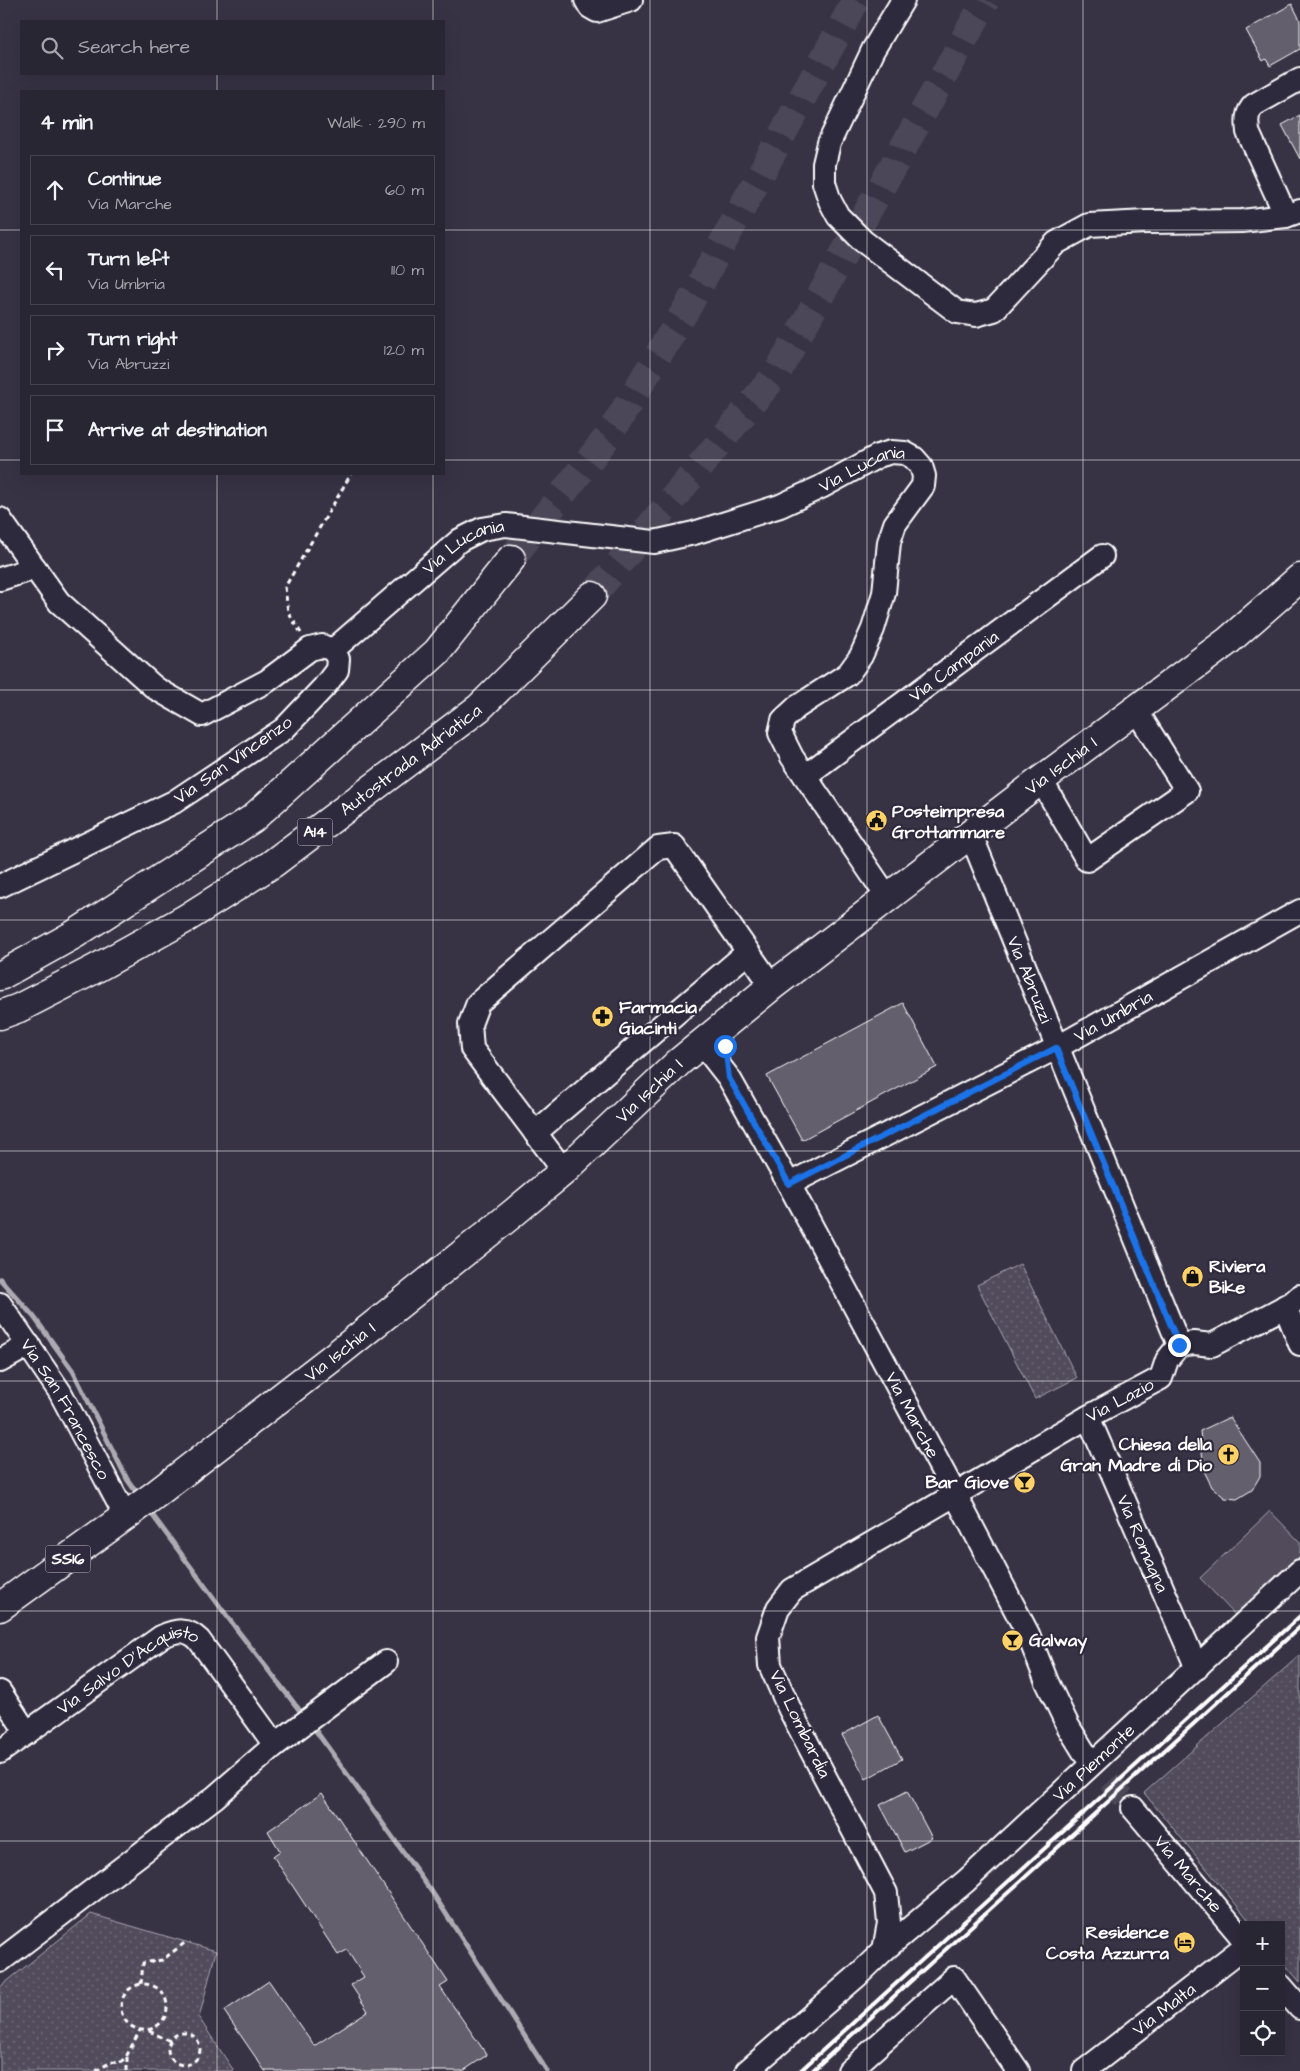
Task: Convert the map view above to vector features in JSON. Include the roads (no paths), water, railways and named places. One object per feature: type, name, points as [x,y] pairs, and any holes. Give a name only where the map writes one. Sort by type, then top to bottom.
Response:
[{"type":"main road","points":[[0,976],[75,934],[252,819],[437,652],[511,559]]},
{"type":"main road","name":"Via Ischia I","points":[[0,1607],[130,1514],[334,1357],[564,1171],[679,1062],[772,986],[1228,640],[1300,578]]},
{"type":"main road","name":"Autostrada Adriatica","points":[[0,1015],[19,1008],[93,970],[185,919],[272,864],[479,708],[592,596]]},
{"type":"street","points":[[586,0],[590,7],[597,11],[631,0]]},
{"type":"street","points":[[903,0],[873,50],[829,143],[824,164],[824,183],[830,202],[838,216],[863,241],[957,312],[976,315],[994,310],[1056,242],[1089,225],[1146,222],[1242,221],[1293,214],[1248,132],[1247,121],[1249,110],[1254,106],[1300,79]]},
{"type":"street","name":"Via Lucania","points":[[333,650],[460,540],[482,529],[506,526],[654,542],[694,533],[780,506],[821,487],[878,456],[891,452],[905,452],[921,466],[924,476],[923,486],[895,524],[889,542],[884,594],[873,629],[861,656],[848,674],[796,707],[783,720],[780,733],[792,757],[888,898]]},
{"type":"street","points":[[0,519],[60,602],[155,688],[202,715],[267,681],[310,649],[322,646],[333,650]]},
{"type":"street","name":"Via Campania","points":[[805,776],[1102,556]]},
{"type":"street","points":[[0,579],[35,568]]},
{"type":"street","name":"Via San Vincenzo","points":[[0,886],[174,802],[284,729],[324,687],[337,670],[338,659],[333,650]]},
{"type":"street","points":[[1042,780],[1087,860],[1187,791],[1136,710]]},
{"type":"street","name":"Via Abruzzi","points":[[971,835],[1056,1048],[1179,1345]]},
{"type":"street","points":[[564,1171],[472,1048],[470,1024],[478,1003],[658,848],[674,846],[772,986]]},
{"type":"street","name":"Via Umbria","points":[[789,1184],[1056,1048],[1300,911]]},
{"type":"street","points":[[535,1133],[748,952]]},
{"type":"street","name":"Via Marche","points":[[709,1038],[711,1055],[729,1078],[789,1184],[1028,1634],[1047,1682],[1068,1726],[1087,1757]]},
{"type":"street","points":[[1179,1345],[1194,1343],[1212,1345],[1293,1301],[1300,1344]]},
{"type":"street","name":"Via San Francesco","points":[[0,1304],[60,1392],[130,1514]]},
{"type":"street","points":[[0,1362],[29,1345]]},
{"type":"street","name":"Via Lazio","points":[[956,1496],[1088,1417],[1160,1378],[1168,1360],[1179,1345]]},
{"type":"street","name":"Via Romagna","points":[[1088,1417],[1197,1668]]},
{"type":"street","name":"Via Lombardia","points":[[884,1950],[889,1923],[886,1893],[782,1694],[770,1665],[768,1637],[778,1608],[792,1590],[956,1496]]},
{"type":"street","name":"Via Piemonte","points":[[747,2071],[884,1950],[966,1881],[1300,1571]]},
{"type":"street","name":"Via Salvo D'Acquisto","points":[[0,1752],[161,1637],[182,1630],[199,1640],[275,1745]]},
{"type":"street","points":[[0,1960],[215,1797],[275,1745],[386,1662]]},
{"type":"street","points":[[0,1692],[27,1733]]},
{"type":"street","name":"Via Marche","points":[[1133,1808],[1240,1935]]},
{"type":"street","name":"Via Malta","points":[[1084,2071],[1240,1950]]},
{"type":"street","points":[[849,2071],[954,1978],[1018,2071]]},
{"type":"street","points":[[1285,1991],[1300,2008]]},
{"type":"waterway","points":[[0,1279],[34,1317],[73,1371],[127,1479],[139,1496]]},
{"type":"waterway","points":[[148,1509],[238,1631],[304,1716]]},
{"type":"waterway","points":[[311,1724],[432,1892],[547,2071]]},
{"type":"tunnel","points":[[511,559],[609,435],[687,308],[856,0]]},
{"type":"tunnel","points":[[592,596],[777,373],[986,0]]},
{"type":"tunnel","points":[[1087,1757],[1133,1808]]},
{"type":"railway","points":[[800,2071],[1300,1616]]},
{"type":"railway","points":[[812,2071],[1300,1627]]},
{"type":"place","name":"Posteimpresa Grottammare","points":[[876,821]]},
{"type":"place","name":"Farmacia Giacinti","points":[[603,1017]]},
{"type":"place","name":"Riviera Bike","points":[[1193,1276]]},
{"type":"place","name":"Chiesa della Gran Madre di Dio","points":[[1228,1454]]},
{"type":"place","name":"Bar Giove","points":[[1025,1482]]},
{"type":"place","name":"Galway","points":[[1013,1640]]},
{"type":"place","name":"Residence Costa Azzurra","points":[[1185,1942]]}]
